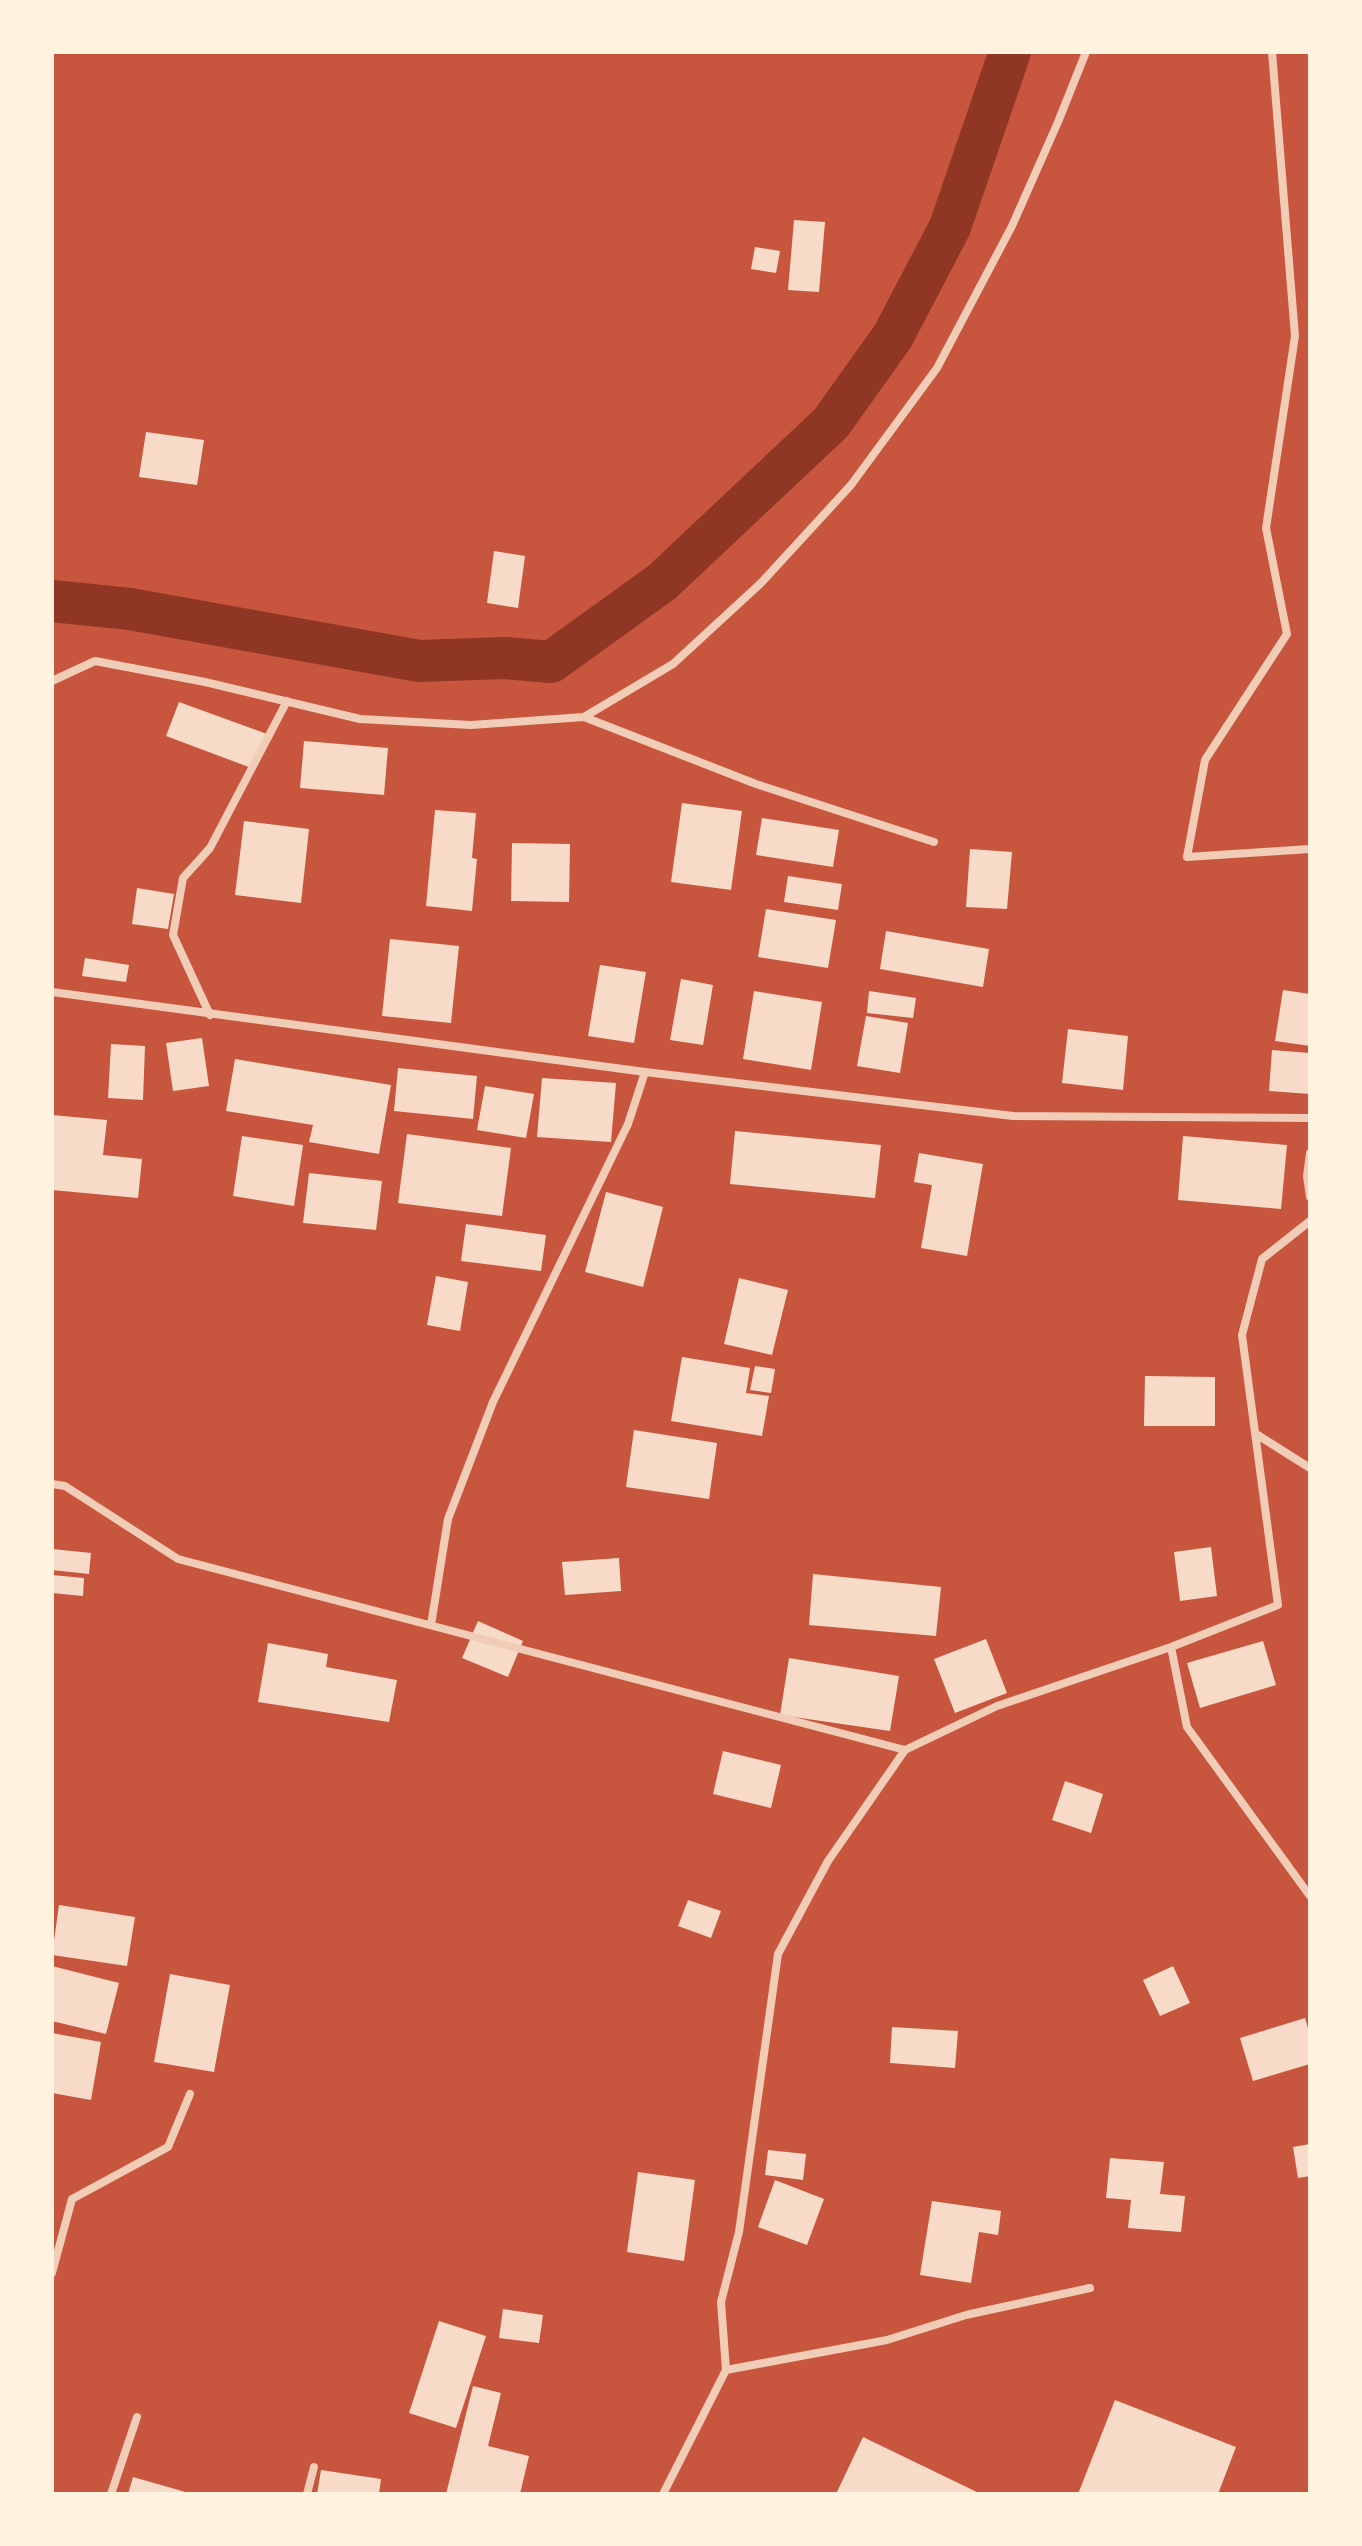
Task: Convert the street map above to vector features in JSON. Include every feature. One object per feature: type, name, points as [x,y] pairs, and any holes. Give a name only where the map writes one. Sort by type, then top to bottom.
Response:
[{"type":"street","points":[[584,717],[673,664],[761,583],[851,485],[937,368],[1012,226],[1086,52]]},
{"type":"street","points":[[1272,52],[1295,336],[1266,528],[1287,634],[1205,760],[1187,857],[1310,849]]},
{"type":"street","points":[[52,681],[95,661],[205,682],[360,719],[471,725],[584,717],[756,784],[934,842]]},
{"type":"street","points":[[210,1015],[173,935],[183,878],[210,848],[287,701]]},
{"type":"street","points":[[52,992],[645,1072],[1013,1116],[1310,1118]]},
{"type":"street","points":[[431,1625],[448,1519],[493,1402],[628,1124],[645,1072]]},
{"type":"street","points":[[1310,1153],[1307,1176],[1310,1197]]},
{"type":"street","points":[[663,2494],[726,2370],[721,2302],[739,2232],[778,1954],[828,1861],[905,1750],[997,1706],[1171,1647],[1278,1605],[1242,1335],[1262,1259],[1310,1221]]},
{"type":"street","points":[[1256,1434],[1310,1468]]},
{"type":"street","points":[[52,1484],[65,1486],[178,1559],[905,1750]]},
{"type":"street","points":[[1171,1647],[1187,1727],[1310,1896]]},
{"type":"street","points":[[52,2273],[72,2199],[168,2147],[190,2094]]},
{"type":"street","points":[[726,2370],[887,2340],[966,2315],[1090,2288]]},
{"type":"street","points":[[111,2494],[137,2417]]},
{"type":"street","points":[[307,2494],[314,2467]]},
{"type":"building","points":[[794,220],[825,222],[819,292],[788,290]]},
{"type":"building","points":[[755,247],[780,251],[776,273],[751,269]]},
{"type":"building","points":[[146,432],[204,440],[197,485],[139,477]]},
{"type":"building","points":[[494,551],[525,556],[518,608],[487,603]]},
{"type":"building","points":[[179,702],[267,734],[254,769],[166,736]]},
{"type":"building","points":[[304,741],[388,748],[384,795],[300,788]]},
{"type":"building","points":[[682,803],[742,811],[731,890],[671,882]]},
{"type":"building","points":[[435,810],[476,813],[472,858],[477,859],[472,911],[426,906]]},
{"type":"building","points":[[762,818],[839,830],[833,867],[756,855]]},
{"type":"building","points":[[244,821],[309,829],[301,903],[235,895]]},
{"type":"building","points":[[512,843],[570,844],[569,902],[511,901]]},
{"type":"building","points":[[970,849],[1012,852],[1007,909],[966,907]]},
{"type":"building","points":[[788,876],[842,884],[838,910],[784,902]]},
{"type":"building","points":[[137,888],[174,894],[168,929],[132,924]]},
{"type":"building","points":[[766,909],[836,920],[828,968],[758,957]]},
{"type":"building","points":[[886,931],[989,949],[983,987],[880,969]]},
{"type":"building","points":[[390,939],[459,946],[451,1023],[382,1016]]},
{"type":"building","points":[[85,958],[129,965],[126,982],[82,976]]},
{"type":"building","points":[[600,965],[646,972],[634,1043],[588,1036]]},
{"type":"building","points":[[681,979],[713,985],[703,1045],[670,1040]]},
{"type":"building","points":[[1283,990],[1310,994],[1310,1046],[1275,1041]]},
{"type":"building","points":[[754,991],[822,1002],[811,1070],[743,1059]]},
{"type":"building","points":[[869,991],[916,998],[913,1018],[867,1013]]},
{"type":"building","points":[[866,1016],[908,1023],[900,1073],[857,1066]]},
{"type":"building","points":[[1068,1029],[1128,1036],[1123,1090],[1062,1083]]},
{"type":"building","points":[[202,1038],[209,1086],[173,1091],[166,1043]]},
{"type":"building","points":[[111,1044],[145,1046],[143,1100],[108,1098]]},
{"type":"building","points":[[1272,1050],[1310,1053],[1310,1094],[1269,1091]]},
{"type":"building","points":[[235,1059],[391,1085],[379,1154],[309,1142],[313,1125],[226,1111]]},
{"type":"building","points":[[398,1068],[477,1076],[473,1119],[394,1111]]},
{"type":"building","points":[[542,1078],[616,1083],[611,1142],[537,1137]]},
{"type":"building","points":[[485,1086],[534,1094],[526,1138],[477,1130]]},
{"type":"building","points":[[52,1115],[107,1120],[103,1155],[142,1159],[138,1198],[52,1190]]},
{"type":"building","points":[[735,1131],[881,1145],[875,1198],[730,1184]]},
{"type":"building","points":[[407,1134],[511,1148],[502,1216],[398,1203]]},
{"type":"building","points":[[242,1136],[303,1145],[294,1206],[233,1196]]},
{"type":"building","points":[[1183,1136],[1287,1145],[1281,1209],[1178,1200]]},
{"type":"building","points":[[919,1153],[983,1164],[967,1256],[921,1248],[932,1185],[914,1182]]},
{"type":"building","points":[[309,1173],[382,1181],[376,1230],[303,1223]]},
{"type":"building","points":[[606,1192],[663,1207],[643,1287],[585,1272]]},
{"type":"building","points":[[466,1224],[546,1235],[541,1271],[461,1261]]},
{"type":"building","points":[[436,1276],[468,1282],[460,1331],[427,1325]]},
{"type":"building","points":[[739,1278],[788,1290],[772,1355],[724,1344]]},
{"type":"building","points":[[682,1357],[750,1368],[746,1393],[769,1396],[762,1436],[671,1421]]},
{"type":"building","points":[[755,1366],[775,1369],[771,1393],[750,1390]]},
{"type":"building","points":[[1145,1376],[1215,1377],[1215,1426],[1144,1426]]},
{"type":"building","points":[[634,1430],[717,1443],[709,1499],[626,1487]]},
{"type":"building","points":[[1211,1547],[1217,1596],[1180,1601],[1174,1552]]},
{"type":"building","points":[[52,1549],[91,1553],[89,1574],[52,1570]]},
{"type":"building","points":[[619,1558],[621,1591],[565,1595],[562,1562]]},
{"type":"building","points":[[813,1574],[941,1587],[936,1636],[809,1625]]},
{"type":"building","points":[[52,1575],[84,1578],[83,1596],[52,1593]]},
{"type":"building","points":[[478,1621],[523,1641],[508,1677],[462,1658]]},
{"type":"building","points":[[986,1639],[1007,1693],[955,1713],[934,1659]]},
{"type":"building","points":[[1263,1641],[1276,1685],[1200,1708],[1187,1663]]},
{"type":"building","points":[[268,1643],[328,1654],[326,1667],[397,1680],[389,1722],[258,1702]]},
{"type":"building","points":[[789,1658],[899,1676],[890,1731],[780,1715]]},
{"type":"building","points":[[723,1751],[781,1765],[771,1808],[713,1794]]},
{"type":"building","points":[[1065,1781],[1103,1794],[1091,1833],[1052,1820]]},
{"type":"building","points":[[688,1900],[721,1911],[711,1938],[678,1926]]},
{"type":"building","points":[[59,1905],[135,1917],[127,1966],[52,1955]]},
{"type":"building","points":[[52,1966],[119,1983],[106,2034],[52,2021]]},
{"type":"building","points":[[1173,1966],[1190,2003],[1160,2016],[1143,1980]]},
{"type":"building","points":[[170,1974],[230,1985],[214,2072],[154,2062]]},
{"type":"building","points":[[1305,2018],[1310,2035],[1310,2064],[1253,2081],[1240,2038]]},
{"type":"building","points":[[892,2027],[958,2031],[955,2068],[890,2063]]},
{"type":"building","points":[[52,2033],[101,2042],[91,2100],[52,2093]]},
{"type":"building","points":[[1310,2144],[1310,2176],[1298,2178],[1293,2147]]},
{"type":"building","points":[[768,2150],[806,2154],[803,2180],[765,2175]]},
{"type":"building","points":[[1110,2158],[1164,2162],[1160,2194],[1185,2196],[1181,2232],[1128,2228],[1131,2200],[1106,2198]]},
{"type":"building","points":[[638,2172],[695,2180],[684,2261],[627,2252]]},
{"type":"building","points":[[775,2180],[824,2199],[807,2245],[758,2227]]},
{"type":"building","points":[[932,2201],[1001,2211],[998,2235],[979,2232],[971,2283],[920,2275]]},
{"type":"building","points":[[503,2309],[543,2315],[539,2343],[499,2338]]},
{"type":"building","points":[[439,2321],[486,2336],[456,2428],[409,2413]]},
{"type":"building","points":[[473,2386],[501,2393],[488,2446],[529,2456],[520,2494],[446,2494]]},
{"type":"building","points":[[1115,2400],[1236,2447],[1218,2494],[1078,2494]]},
{"type":"building","points":[[863,2437],[981,2494],[836,2494]]},
{"type":"building","points":[[321,2470],[381,2479],[379,2494],[317,2494]]},
{"type":"building","points":[[133,2477],[189,2493],[189,2494],[128,2494]]},
{"type":"waterway","points":[[52,601],[130,609],[419,661],[505,658],[551,662],[662,582],[831,423],[893,336],[950,227],[1010,52]]}]
